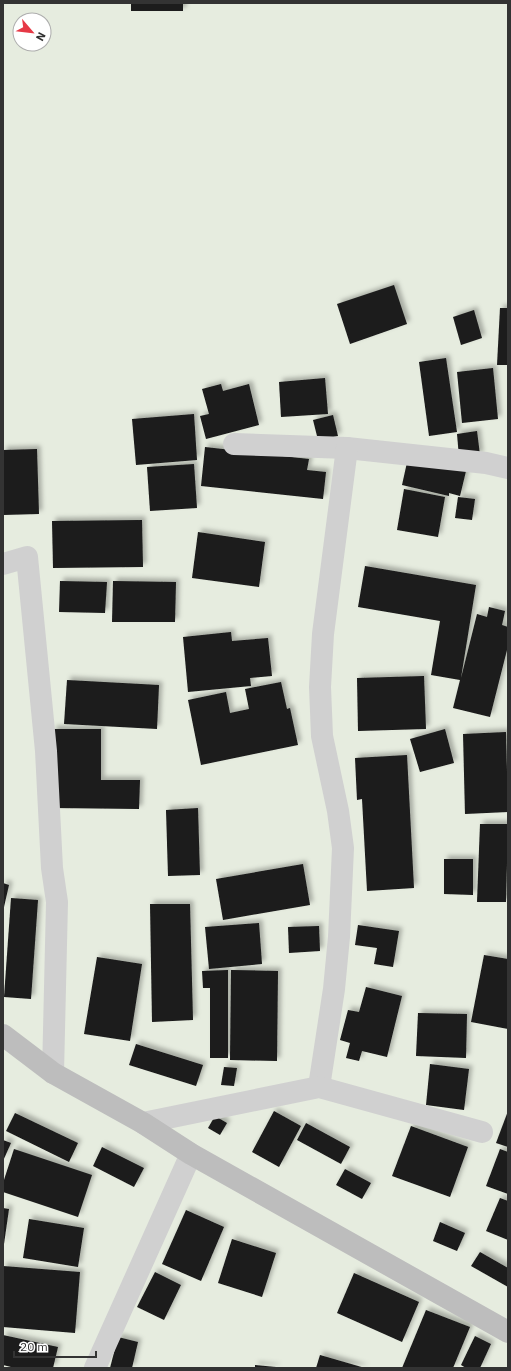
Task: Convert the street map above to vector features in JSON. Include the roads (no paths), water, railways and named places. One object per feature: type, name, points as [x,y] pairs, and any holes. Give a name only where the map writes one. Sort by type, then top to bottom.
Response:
[{"type":"main road","points":[[3,1034],[53,1073],[143,1123],[191,1154],[508,1332]]},
{"type":"street","points":[[234,444],[347,448],[486,463],[508,468]]},
{"type":"street","points":[[319,1087],[334,989],[339,938],[343,848],[338,811],[322,736],[320,687],[323,634],[347,448]]},
{"type":"street","points":[[3,564],[27,557],[46,751],[52,868],[57,902],[53,1073]]},
{"type":"street","points":[[143,1123],[319,1087],[482,1132]]},
{"type":"street","points":[[95,1368],[191,1154]]}]
